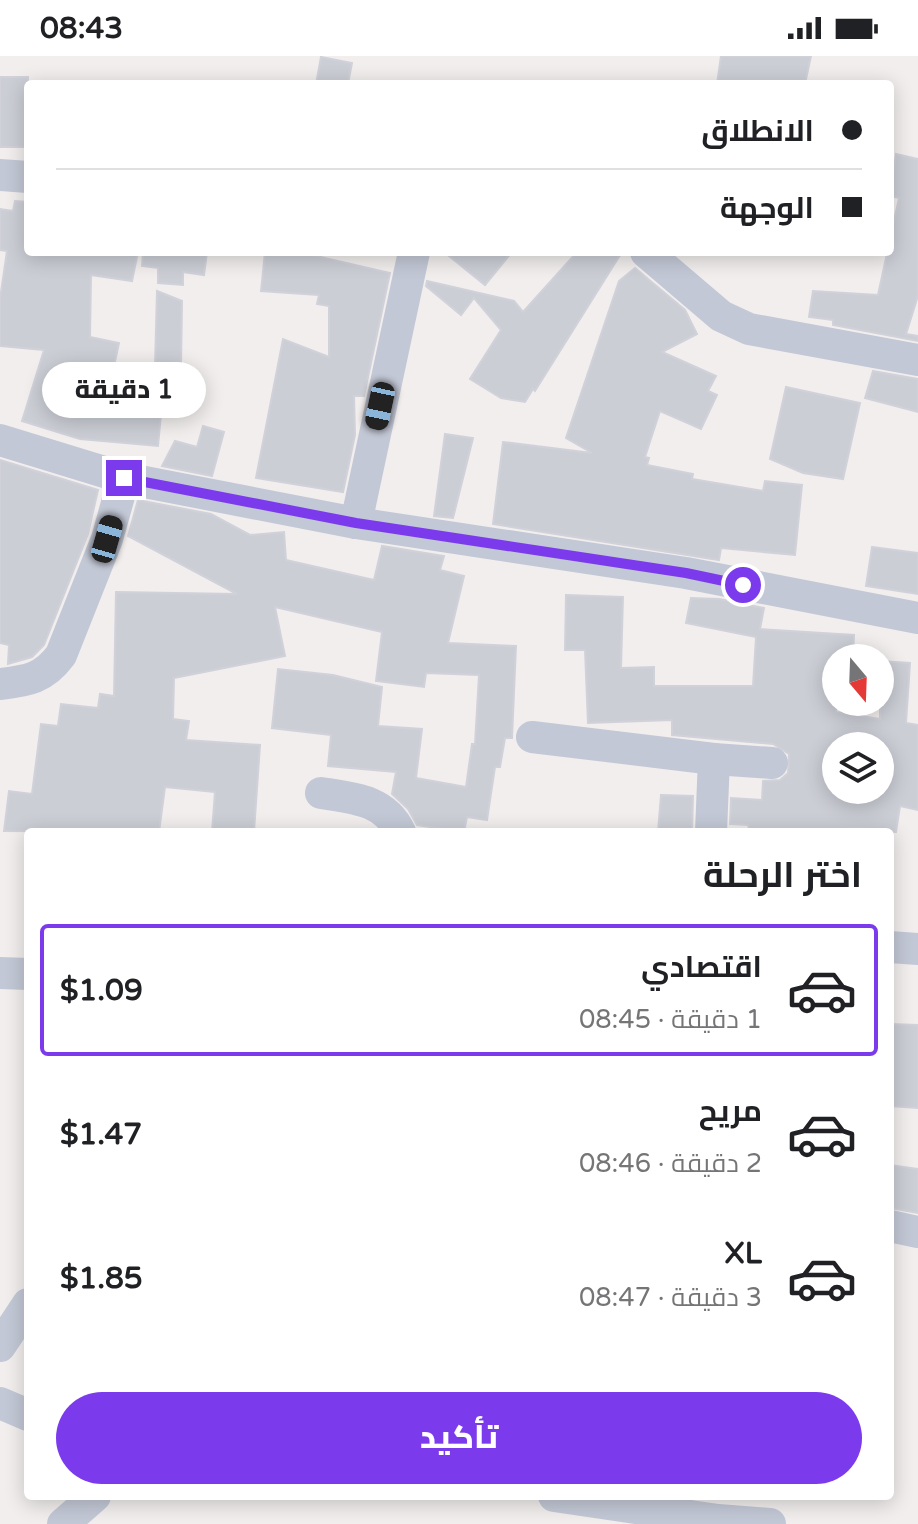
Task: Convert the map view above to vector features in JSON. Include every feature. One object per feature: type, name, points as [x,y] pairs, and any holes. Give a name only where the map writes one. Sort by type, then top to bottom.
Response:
[{"type":"street","points":[[0,175],[24,177]]},
{"type":"street","points":[[356,523],[413,256]]},
{"type":"street","points":[[651,256],[721,316],[749,329],[918,360]]},
{"type":"street","points":[[0,440],[124,478],[356,523],[686,573],[918,618]]},
{"type":"street","points":[[0,684],[36,679],[50,671],[61,655],[107,539],[124,478]]},
{"type":"street","points":[[532,737],[772,763]]},
{"type":"street","points":[[711,828],[714,759]]},
{"type":"street","points":[[321,793],[367,800],[393,818],[398,828]]},
{"type":"street","points":[[0,973],[24,974]]},
{"type":"street","points":[[894,1227],[918,1232]]},
{"type":"street","points":[[0,1346],[24,1310]]},
{"type":"street","points":[[0,1403],[24,1413]]},
{"type":"street","points":[[63,1524],[90,1500]]},
{"type":"street","points":[[593,1500],[720,1513],[770,1524]]},
{"type":"building","points":[[721,56],[811,56],[806,80],[718,80]]},
{"type":"building","points":[[321,57],[352,63],[349,80],[317,80]]},
{"type":"building","points":[[0,77],[28,77],[24,80],[24,147],[0,147]]},
{"type":"building","points":[[896,154],[918,159],[918,296],[906,334],[918,336],[918,341],[833,325],[833,320],[809,317],[813,291],[878,295],[886,256],[894,256],[894,221],[899,198],[894,197]]},
{"type":"building","points":[[15,201],[24,202],[24,256],[137,256],[132,281],[91,275],[90,337],[119,343],[107,399],[162,404],[158,446],[80,439],[22,421],[44,350],[0,346],[0,299],[7,251],[0,250],[0,209],[13,211]]},
{"type":"building","points":[[143,256],[206,256],[204,275],[183,272],[183,285],[158,283],[158,268],[142,266]]},
{"type":"building","points":[[265,256],[316,256],[390,273],[364,396],[354,396],[355,435],[343,492],[256,478],[283,339],[329,357],[329,306],[317,304],[319,295],[261,291]]},
{"type":"building","points":[[449,256],[509,256],[485,285]]},
{"type":"building","points":[[573,256],[619,256],[535,391],[533,389],[525,402],[501,398],[470,379],[501,330],[474,298],[461,315],[426,286],[427,281],[514,301],[523,312]]},
{"type":"building","points":[[635,268],[685,310],[697,334],[662,352],[716,376],[708,391],[717,395],[701,429],[660,411],[645,457],[649,458],[647,465],[693,474],[692,479],[763,491],[765,481],[802,485],[795,555],[721,548],[719,560],[493,524],[503,442],[592,453],[566,438],[619,281]]},
{"type":"building","points":[[157,291],[182,301],[181,367],[155,366]]},
{"type":"building","points":[[873,371],[918,379],[918,412],[865,398]]},
{"type":"building","points":[[786,387],[860,403],[843,479],[803,473],[770,459]]},
{"type":"building","points":[[203,426],[224,432],[212,476],[162,466],[175,441],[197,447]]},
{"type":"building","points":[[445,434],[473,438],[453,518],[434,516]]},
{"type":"building","points":[[0,460],[98,490],[88,534],[44,645],[32,657],[8,664],[9,645],[0,643]]},
{"type":"building","points":[[138,500],[211,514],[250,535],[284,532],[286,560],[374,580],[382,546],[444,556],[440,570],[464,576],[448,643],[516,646],[512,738],[505,738],[500,767],[495,767],[487,820],[467,817],[465,828],[417,825],[408,809],[392,794],[396,772],[328,766],[331,735],[272,728],[278,669],[333,675],[382,687],[378,726],[422,729],[416,778],[466,787],[472,744],[475,744],[479,675],[426,673],[424,687],[376,681],[382,632],[275,607],[285,656],[174,678],[173,719],[189,721],[186,740],[260,745],[254,828],[212,828],[215,792],[165,787],[160,828],[24,828],[24,831],[4,831],[9,791],[32,794],[41,724],[58,726],[61,704],[98,708],[100,694],[114,696],[116,592],[237,594],[128,536]]},
{"type":"building","points":[[872,547],[918,553],[918,594],[866,586]]},
{"type":"building","points":[[566,595],[623,597],[621,668],[654,667],[654,686],[753,686],[756,637],[686,623],[691,598],[719,599],[764,608],[760,629],[854,635],[854,644],[822,644],[822,716],[880,719],[880,716],[894,716],[894,662],[910,663],[906,723],[918,725],[918,810],[900,806],[896,832],[894,828],[749,828],[748,825],[730,824],[731,798],[762,800],[763,781],[780,780],[788,773],[789,754],[773,744],[672,735],[672,720],[588,723],[585,650],[565,650]]},
{"type":"building","points":[[661,795],[693,796],[692,828],[658,828]]},
{"type":"building","points":[[894,1024],[918,1025],[918,1108],[894,1106]]},
{"type":"building","points":[[894,1166],[918,1169],[918,1213],[894,1209]]},
{"type":"route","points":[[124,478],[356,523],[686,573],[743,585]]}]
